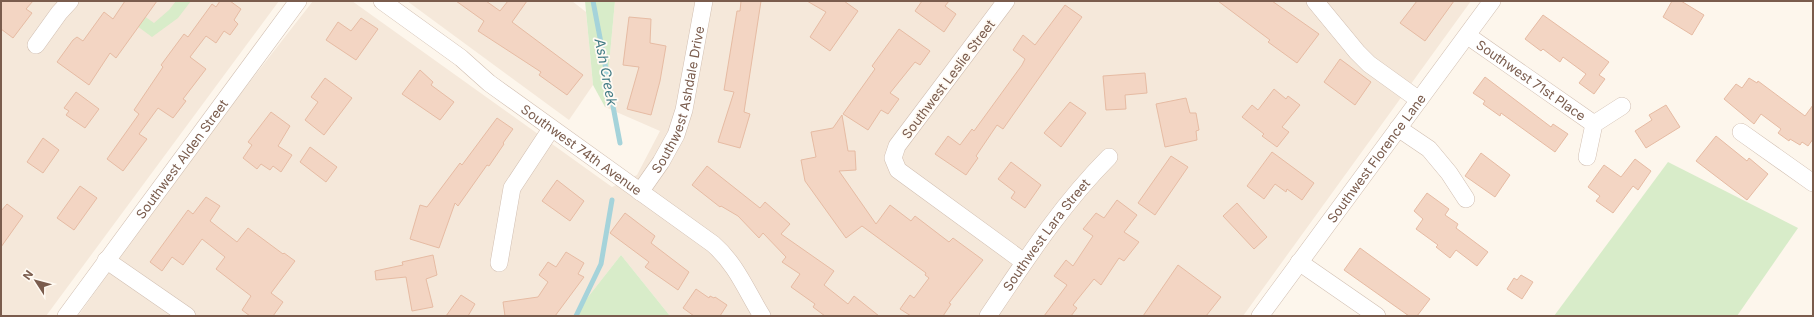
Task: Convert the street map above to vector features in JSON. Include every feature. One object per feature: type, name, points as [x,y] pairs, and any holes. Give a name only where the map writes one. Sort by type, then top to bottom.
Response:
[{"type":"street","points":[[36,46],[59,13],[70,1]]},
{"type":"street","name":"Southwest Alden Street","points":[[66,316],[298,1]]},
{"type":"street","name":"Southwest 74th Avenue","points":[[382,1],[461,58],[489,83],[551,129],[723,253],[740,276],[762,316]]},
{"type":"street","name":"Southwest Ashdale Drive","points":[[640,192],[661,162],[676,134],[684,110],[704,1]]},
{"type":"street","name":"Southwest Leslie Street","points":[[1006,1],[898,146],[892,158],[898,170],[1024,262]]},
{"type":"street","points":[[1315,1],[1357,52],[1369,64],[1419,100]]},
{"type":"street","name":"Southwest Florence Lane","points":[[1260,316],[1398,128],[1468,36],[1492,1]]},
{"type":"street","name":"Southwest 71st Place","points":[[1468,36],[1594,124]]},
{"type":"street","name":"Southwest 71st Place","points":[[1587,157],[1594,124],[1622,106]]},
{"type":"street","points":[[1398,128],[1429,149],[1449,173],[1466,199]]},
{"type":"street","points":[[499,263],[512,188],[551,129]]},
{"type":"street","points":[[1741,132],[1813,183]]},
{"type":"street","name":"Southwest Lara Street","points":[[988,316],[1024,262],[1085,180],[1109,157]]},
{"type":"street","points":[[106,260],[187,316]]},
{"type":"street","points":[[1299,262],[1377,316]]},
{"type":"shaded area","points":[[1,1],[279,1],[46,316],[1,316]]},
{"type":"shaded area","points":[[313,1],[352,1],[612,187],[637,175],[660,131],[605,107],[615,1],[1471,1],[1243,316],[670,316],[621,255],[573,316],[78,316],[188,161]]},
{"type":"shaded area","points":[[407,1],[572,1],[586,12],[593,85],[569,120]]},
{"type":"green space","points":[[176,1],[191,1],[178,18],[152,37],[133,23],[140,13],[154,23],[169,10]]},
{"type":"green space","points":[[585,1],[615,1],[605,107],[593,85]]},
{"type":"green space","points":[[1668,162],[1798,228],[1737,316],[1554,316]]},
{"type":"green space","points":[[621,255],[670,316],[573,316]]},
{"type":"building","points":[[1,1],[33,1],[26,9],[32,13],[13,38],[1,29]]},
{"type":"building","points":[[125,1],[157,1],[116,58],[110,53],[89,85],[57,62],[73,40],[77,37],[83,41],[104,12],[113,19]]},
{"type":"building","points":[[220,1],[230,1],[241,9],[234,20],[238,24],[230,35],[224,31],[216,43],[206,36],[190,57],[206,69],[183,99],[186,101],[173,118],[158,108],[139,134],[147,139],[123,171],[107,159],[139,114],[134,110],[163,67],[161,65],[184,34],[188,37],[212,4],[216,7]]},
{"type":"building","points":[[456,1],[486,1],[500,11],[508,1],[527,1],[512,22],[583,75],[567,95],[539,75],[541,72],[478,31],[484,21]]},
{"type":"building","points":[[741,1],[761,1],[744,112],[750,114],[740,148],[718,142],[734,92],[724,90],[737,11],[740,11]]},
{"type":"building","points":[[807,1],[844,1],[858,11],[830,51],[810,37],[826,12]]},
{"type":"building","points":[[922,1],[949,1],[945,6],[956,14],[944,32],[915,11]]},
{"type":"building","points":[[1218,1],[1272,1],[1319,34],[1297,63],[1268,42],[1270,40]]},
{"type":"building","points":[[1417,1],[1454,1],[1425,41],[1400,23]]},
{"type":"building","points":[[1672,1],[1681,1],[1704,15],[1692,35],[1663,17]]},
{"type":"building","points":[[1065,5],[1082,17],[1003,129],[997,125],[976,156],[978,158],[966,175],[935,154],[948,136],[960,145],[972,129],[974,131],[1022,65],[1025,59],[1013,50],[1023,35],[1035,45]]},
{"type":"building","points":[[1543,15],[1609,62],[1599,75],[1605,79],[1594,94],[1579,83],[1586,74],[1563,57],[1560,62],[1543,49],[1541,51],[1525,39]]},
{"type":"building","points":[[629,17],[651,19],[650,43],[666,46],[660,81],[651,115],[627,109],[639,67],[623,65]]},
{"type":"building","points":[[361,18],[378,29],[356,60],[326,40],[338,22],[351,31]]},
{"type":"building","points":[[899,29],[930,51],[920,65],[915,62],[890,93],[899,99],[888,114],[881,110],[868,130],[843,114],[875,69],[872,66]]},
{"type":"building","points":[[1340,59],[1371,82],[1355,105],[1324,82]]},
{"type":"building","points":[[420,70],[433,82],[431,85],[454,102],[440,120],[402,94]]},
{"type":"building","points":[[1145,73],[1147,93],[1125,95],[1126,109],[1106,110],[1103,76]]},
{"type":"building","points":[[1485,77],[1551,127],[1553,124],[1568,134],[1555,152],[1501,113],[1500,116],[1483,104],[1485,101],[1473,93]]},
{"type":"building","points":[[325,78],[352,98],[324,135],[305,120],[318,102],[311,97]]},
{"type":"building","points":[[1749,78],[1757,83],[1758,81],[1805,116],[1813,105],[1813,139],[1808,146],[1802,142],[1800,145],[1790,139],[1789,141],[1778,133],[1781,129],[1761,114],[1754,124],[1724,99],[1736,84],[1742,88]]},
{"type":"building","points":[[1274,89],[1286,99],[1288,96],[1300,105],[1282,127],[1289,132],[1277,147],[1262,136],[1264,134],[1242,117],[1252,105],[1258,110]]},
{"type":"building","points":[[76,92],[99,109],[85,128],[66,115],[69,111],[64,108]]},
{"type":"building","points":[[1186,98],[1190,113],[1196,113],[1199,130],[1196,131],[1197,140],[1165,147],[1156,104]]},
{"type":"building","points":[[1070,102],[1086,113],[1061,147],[1044,133]]},
{"type":"building","points":[[1666,105],[1680,127],[1646,148],[1635,131],[1652,120],[1649,115]]},
{"type":"building","points":[[271,112],[290,126],[278,146],[292,155],[281,172],[273,166],[270,170],[261,164],[257,169],[243,158],[252,145],[248,142]]},
{"type":"building","points":[[842,115],[848,151],[855,151],[856,170],[839,171],[876,224],[890,205],[911,221],[915,216],[949,242],[953,238],[983,260],[949,303],[951,304],[943,316],[911,316],[900,309],[910,295],[914,298],[929,278],[925,275],[926,273],[862,226],[846,238],[805,181],[801,160],[816,157],[811,132],[833,128]]},
{"type":"building","points":[[497,118],[513,129],[489,166],[487,165],[458,206],[455,203],[439,248],[410,239],[420,205],[427,207],[460,163],[462,165]]},
{"type":"building","points":[[1716,136],[1747,161],[1749,158],[1768,174],[1747,200],[1696,161]]},
{"type":"building","points":[[43,138],[59,150],[43,173],[27,162]]},
{"type":"building","points":[[310,147],[337,167],[326,182],[300,162]]},
{"type":"building","points":[[1272,152],[1314,183],[1302,200],[1287,189],[1286,192],[1275,184],[1264,199],[1247,186]]},
{"type":"building","points":[[1481,153],[1510,175],[1495,197],[1465,176]]},
{"type":"building","points":[[1171,156],[1188,167],[1155,215],[1138,203]]},
{"type":"building","points":[[1635,159],[1651,171],[1638,190],[1633,186],[1613,213],[1596,201],[1600,196],[1588,187],[1604,165],[1621,177]]},
{"type":"building","points":[[1011,162],[1041,185],[1025,208],[1011,198],[1015,192],[998,179]]},
{"type":"building","points":[[707,166],[760,208],[765,202],[790,224],[781,234],[834,271],[824,285],[848,304],[854,296],[879,316],[825,316],[813,307],[815,304],[791,287],[800,274],[782,262],[786,257],[763,233],[759,238],[738,216],[721,206],[720,207],[692,185]]},
{"type":"building","points":[[557,180],[584,201],[570,221],[542,201]]},
{"type":"building","points":[[80,186],[97,198],[74,230],[57,218]]},
{"type":"building","points":[[1427,193],[1449,209],[1445,215],[1458,224],[1456,228],[1488,252],[1477,266],[1456,250],[1450,258],[1436,247],[1438,245],[1416,229],[1423,219],[1414,211]]},
{"type":"building","points":[[206,197],[220,206],[210,221],[237,242],[248,228],[295,261],[271,293],[283,302],[273,316],[250,316],[242,310],[251,296],[216,269],[225,257],[202,239],[183,265],[172,257],[162,271],[150,262],[188,210],[193,214]]},
{"type":"building","points":[[1117,200],[1137,215],[1124,232],[1139,242],[1124,261],[1119,258],[1101,285],[1094,279],[1073,305],[1077,308],[1071,316],[1044,316],[1067,285],[1054,276],[1066,260],[1073,266],[1093,236],[1083,229],[1096,213],[1104,218]]},
{"type":"building","points":[[1237,203],[1267,237],[1254,249],[1223,216]]},
{"type":"building","points":[[7,204],[23,216],[1,247],[1,211]]},
{"type":"building","points":[[625,213],[655,236],[651,243],[689,272],[678,290],[645,267],[649,262],[610,233]]},
{"type":"building","points":[[1360,248],[1430,299],[1417,316],[1409,316],[1344,270]]},
{"type":"building","points":[[566,252],[584,263],[578,274],[584,277],[555,316],[505,316],[503,302],[538,297],[548,282],[539,275],[548,262],[556,267]]},
{"type":"building","points":[[433,255],[437,275],[426,279],[433,307],[412,311],[406,277],[376,280],[375,271],[403,265],[402,262]]},
{"type":"building","points":[[1178,265],[1221,297],[1206,316],[1143,316]]},
{"type":"building","points":[[1521,275],[1533,282],[1522,299],[1507,289],[1514,278],[1517,280]]},
{"type":"building","points":[[696,289],[709,298],[710,296],[715,297],[727,305],[720,316],[694,316],[683,308]]},
{"type":"building","points":[[461,295],[475,304],[468,316],[446,316]]},
{"type":"waterway","name":"Ash Creek","points":[[593,1],[620,143]]},
{"type":"waterway","name":"Ash Creek","points":[[576,316],[601,264],[612,200]]}]
